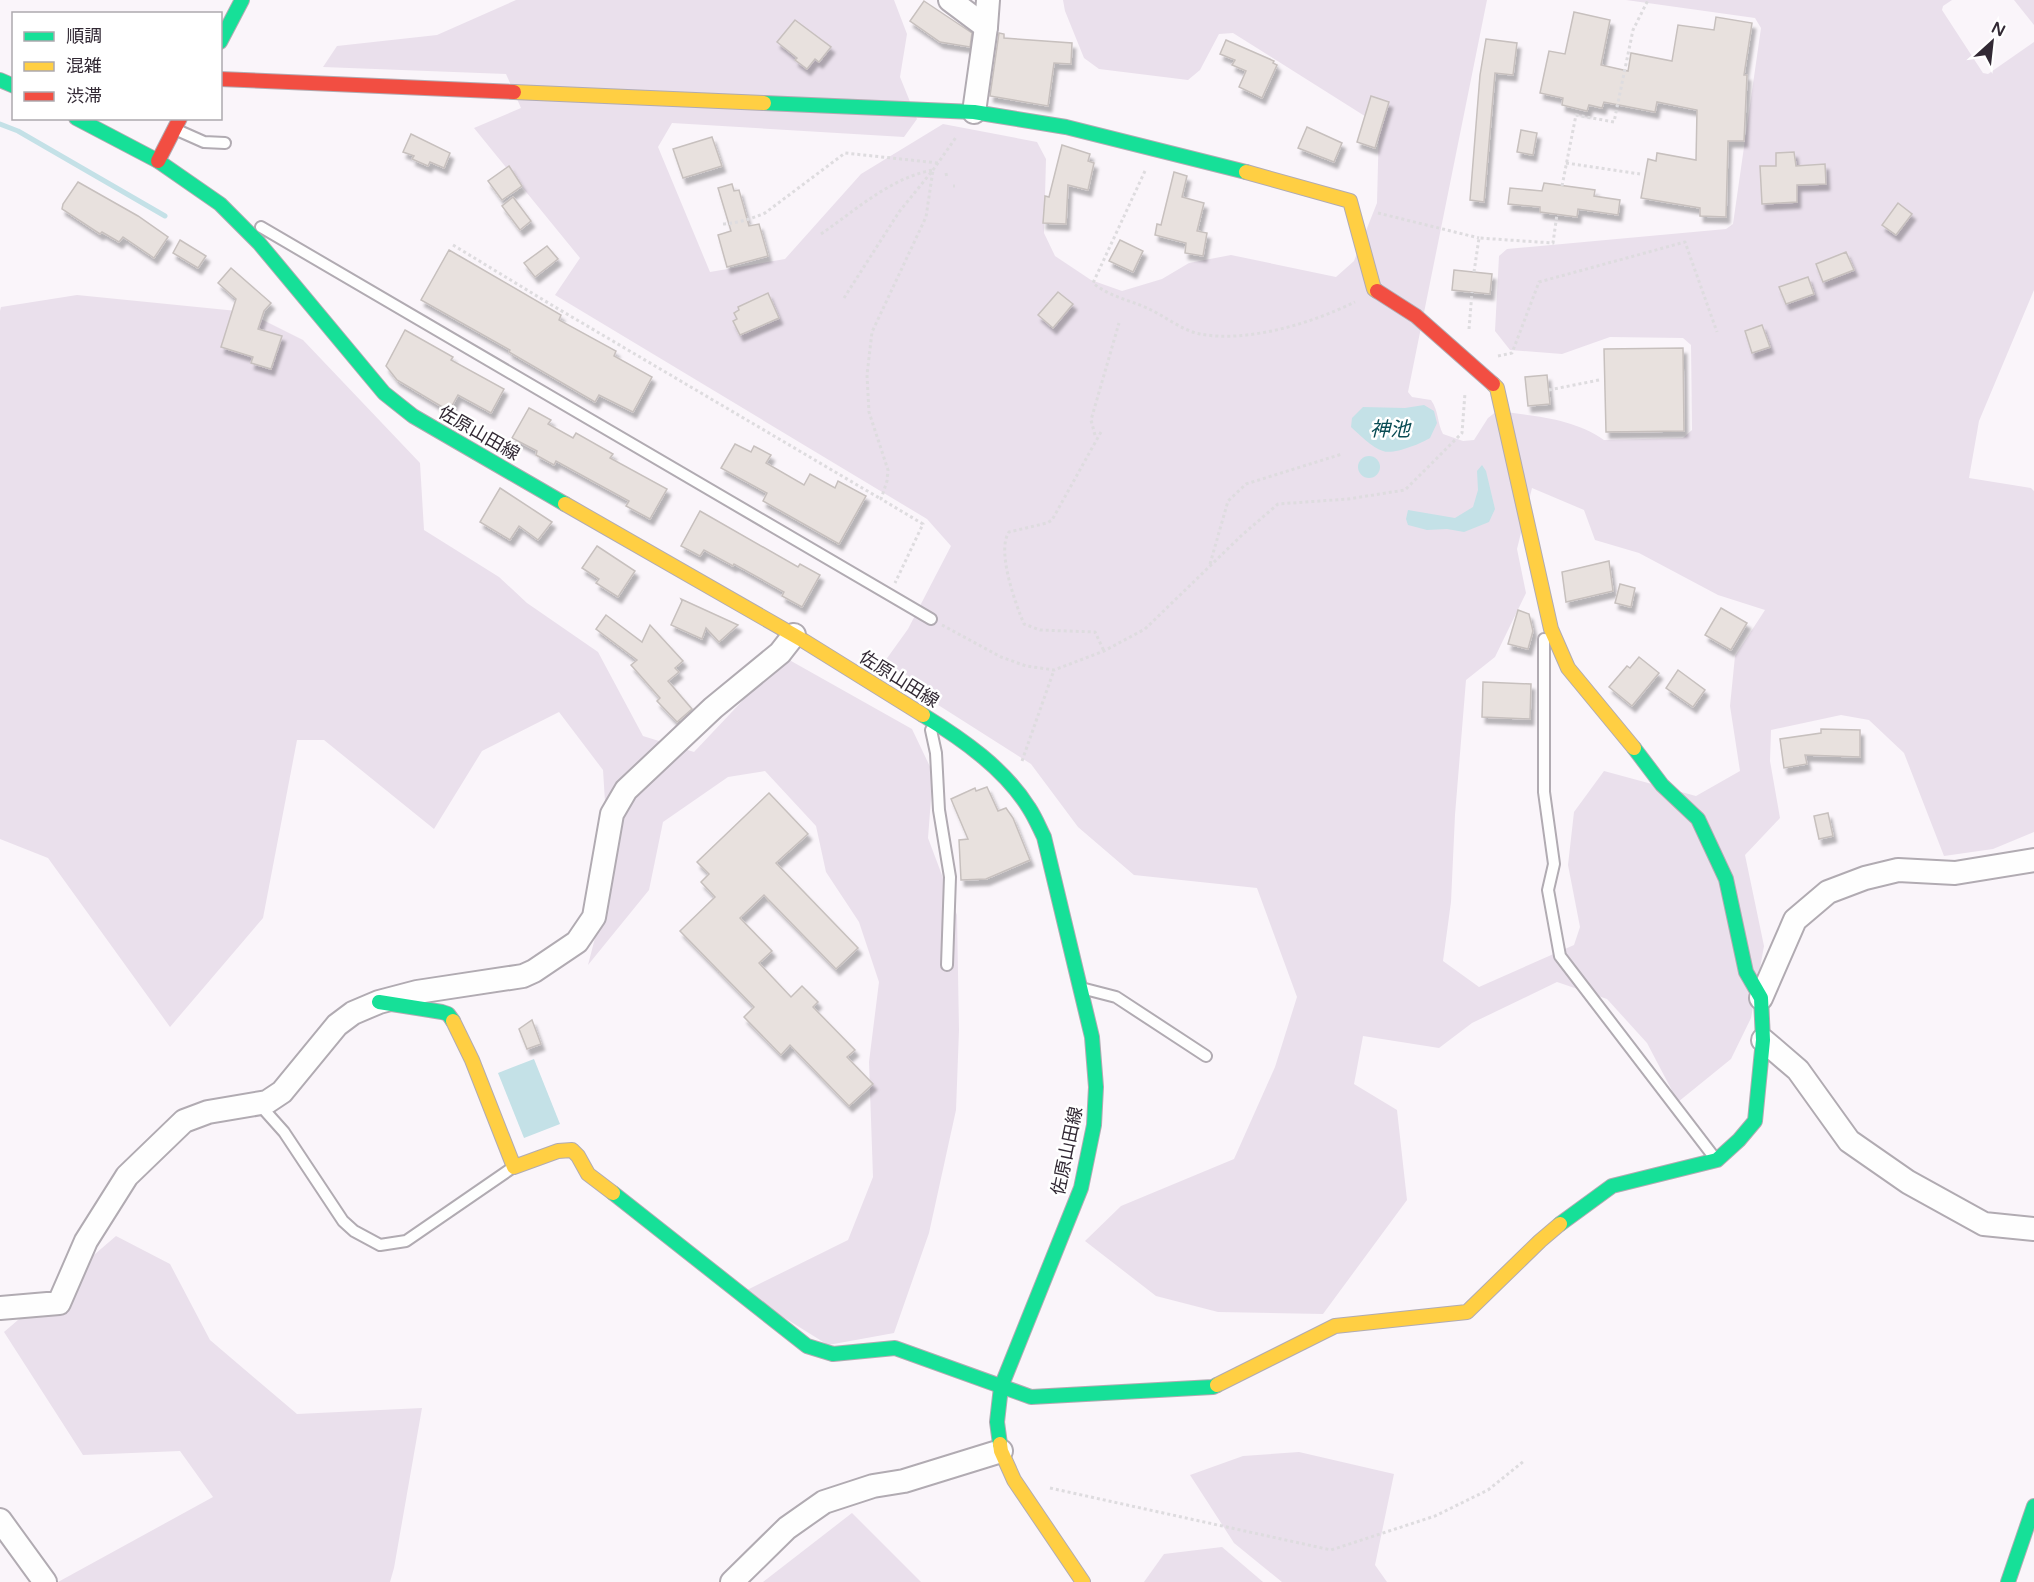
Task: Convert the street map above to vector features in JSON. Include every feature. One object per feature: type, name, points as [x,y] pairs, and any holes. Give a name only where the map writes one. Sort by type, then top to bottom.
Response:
[{"type":"street","points":[[222,38],[242,0]]},
{"type":"street","points":[[950,0],[986,27]]},
{"type":"street","points":[[974,112],[986,27],[987,0]]},
{"type":"street","points":[[222,79],[974,112],[1066,127],[1232,168],[1350,201],[1374,289],[1416,316],[1497,388],[1551,629],[1568,668],[1662,784],[1698,819],[1726,879],[1746,972],[1761,999]]},
{"type":"street","name":"佐原山田線","points":[[80,120],[158,161],[220,204],[259,243],[384,393],[413,416],[794,635],[928,718],[980,754],[1014,786],[1044,837],[1082,988],[1092,1037],[1096,1087],[1092,1135],[1081,1188],[1001,1387],[997,1422],[1001,1451],[1014,1480],[1083,1582]]},
{"type":"street","points":[[158,161],[177,124]]},
{"type":"street","points":[[0,1308],[60,1303],[86,1241],[127,1176],[184,1121],[208,1112],[267,1102],[282,1092],[337,1024],[352,1013],[379,1002],[417,992],[523,976],[578,942],[594,917],[612,814],[626,790],[712,708],[780,652],[794,635]]},
{"type":"street","points":[[379,1002],[450,1015],[462,1036],[514,1167],[558,1151],[572,1150],[588,1174],[807,1346],[833,1354],[895,1348],[1031,1397],[1213,1387],[1335,1326],[1467,1312],[1540,1241],[1612,1186],[1717,1160],[1755,1121],[1763,1040],[1761,999],[1795,920],[1828,892],[1865,878],[1898,870],[1955,873],[2034,860]]},
{"type":"street","points":[[1763,1040],[1797,1070],[1849,1141],[1908,1182],[1984,1224],[2034,1229]]},
{"type":"street","points":[[732,1582],[787,1528],[824,1502],[873,1486],[904,1481],[1001,1451]]},
{"type":"street","points":[[2008,1582],[2034,1506]]},
{"type":"street","points":[[0,1520],[45,1582]]},
{"type":"lane","points":[[177,124],[204,142],[225,143]]},
{"type":"lane","points":[[220,204],[394,303],[936,621]]},
{"type":"lane","points":[[1543,596],[1544,792],[1554,864],[1548,890],[1560,956],[1717,1160]]},
{"type":"lane","points":[[928,718],[936,753],[939,810],[950,877],[947,965]]},
{"type":"lane","points":[[1082,988],[1116,997],[1206,1056]]},
{"type":"lane","points":[[259,1104],[284,1132],[343,1221],[354,1231],[380,1245],[406,1241],[514,1167]]},
{"type":"path","points":[[1562,186],[1576,115],[1614,122],[1633,30],[1648,0]]},
{"type":"path","points":[[844,298],[899,212],[933,170],[974,112]]},
{"type":"path","points":[[1153,150],[1137,190],[1093,283],[1106,293],[1146,307],[1198,334],[1227,336],[1286,328],[1358,301],[1374,289]]},
{"type":"path","points":[[723,224],[753,219],[765,213],[845,153],[938,163]]},
{"type":"path","points":[[1566,163],[1640,174]]},
{"type":"path","points":[[821,234],[890,185],[918,173],[933,170]]},
{"type":"path","points":[[881,499],[888,481],[888,471],[869,412],[867,375],[872,332],[926,217],[933,170]]},
{"type":"path","points":[[1379,214],[1479,238],[1553,243],[1557,214]]},
{"type":"path","points":[[1474,272],[1479,238]]},
{"type":"path","points":[[1467,363],[1512,353],[1539,282],[1685,242],[1717,332]]},
{"type":"path","points":[[453,245],[923,524],[889,595]]},
{"type":"path","points":[[1469,332],[1472,292]]},
{"type":"path","points":[[1095,435],[1091,420],[1119,323]]},
{"type":"path","points":[[1549,390],[1599,380]]},
{"type":"path","points":[[936,621],[1001,657],[1026,666],[1054,670],[1104,651],[1144,629],[1278,504],[1348,499],[1405,490],[1462,433],[1464,400]]},
{"type":"path","points":[[1101,432],[1052,520],[1009,532],[1005,542],[1012,590],[1024,624],[1040,630],[1095,632],[1104,651]]},
{"type":"path","points":[[1210,566],[1228,501],[1246,484],[1342,454]]},
{"type":"path","points":[[1014,786],[1054,670]]},
{"type":"path","points":[[1048,1487],[1331,1550],[1435,1516],[1488,1490],[1524,1461]]},
{"type":"shaded area","points":[[516,0],[894,0],[907,34],[900,77],[917,119],[904,137],[672,123],[658,147],[710,272],[785,259],[861,174],[943,124],[1037,142],[1046,159],[1044,233],[1055,256],[1091,280],[1122,291],[1162,279],[1189,263],[1231,255],[1336,277],[1354,261],[1377,203],[1379,125],[1233,33],[1219,34],[1200,70],[1188,80],[1099,69],[1084,58],[1065,11],[1063,0],[1487,0],[1408,392],[1412,397],[1431,400],[1443,434],[1463,441],[1474,440],[1488,418],[1497,411],[1566,422],[1604,440],[1683,438],[1692,430],[1691,345],[1683,338],[1610,337],[1562,354],[1510,350],[1495,331],[1499,256],[1507,249],[1726,229],[1733,224],[1761,28],[1755,18],[1626,0],[1952,0],[1943,6],[1942,10],[1983,73],[1988,74],[2034,42],[2034,290],[1979,421],[1969,478],[2031,488],[2034,491],[2034,832],[1993,849],[1944,856],[1904,753],[1869,720],[1841,715],[1771,730],[1770,761],[1780,818],[1745,855],[1764,946],[1751,1018],[1731,1059],[1678,1102],[1647,1043],[1607,999],[1557,982],[1472,1023],[1439,1048],[1363,1036],[1354,1084],[1397,1110],[1407,1200],[1323,1314],[1218,1312],[1156,1296],[1085,1241],[1121,1206],[1234,1159],[1275,1067],[1297,997],[1257,888],[1134,875],[1078,827],[1031,764],[880,668],[908,629],[951,546],[927,519],[555,295],[580,258],[474,128],[521,108],[506,74],[323,67],[337,46],[437,35]],"holes":[[[1532,488],[1584,510],[1595,540],[1639,553],[1718,595],[1765,610],[1735,656],[1730,706],[1740,771],[1696,796],[1604,771],[1574,812],[1568,865],[1580,927],[1574,945],[1479,987],[1443,961],[1451,902],[1455,815],[1466,680],[1495,657],[1526,593],[1517,549]]]},
{"type":"shaded area","points":[[2014,0],[2034,0],[2034,25]]},
{"type":"shaded area","points":[[77,295],[247,312],[303,340],[420,463],[424,530],[499,577],[527,603],[598,652],[643,736],[694,752],[784,657],[912,729],[933,773],[928,838],[957,915],[959,1030],[956,1110],[929,1233],[894,1333],[828,1345],[743,1292],[848,1240],[873,1177],[869,1062],[879,982],[859,922],[826,872],[816,826],[765,771],[728,777],[663,822],[649,890],[588,965],[610,880],[603,770],[559,712],[482,751],[434,829],[324,740],[297,740],[263,918],[170,1027],[48,858],[0,839],[0,311],[1,307]]},
{"type":"shaded area","points":[[116,1236],[170,1264],[210,1340],[297,1414],[422,1408],[390,1582],[58,1582],[213,1497],[180,1451],[83,1455],[4,1332]]},
{"type":"shaded area","points":[[1299,1452],[1394,1474],[1375,1565],[1387,1582],[1282,1582],[1234,1543],[1190,1475],[1243,1456]]},
{"type":"shaded area","points":[[852,1513],[921,1582],[763,1582]]},
{"type":"shaded area","points":[[1222,1547],[1263,1582],[1144,1582],[1164,1554]]},
{"type":"water","name":"神池","points":[[1424,405],[1434,411],[1437,423],[1430,438],[1393,452],[1383,451],[1370,444],[1351,427],[1352,418],[1363,407],[1405,408]]},
{"type":"water","points":[[1369,456],[1377,459],[1380,467],[1377,475],[1369,478],[1361,475],[1358,467],[1361,459]]},
{"type":"water","points":[[1482,465],[1486,471],[1495,509],[1489,522],[1464,532],[1447,529],[1427,530],[1408,525],[1406,519],[1408,510],[1455,518],[1473,507],[1478,490],[1477,471]]},
{"type":"water","points":[[534,1059],[560,1124],[524,1138],[498,1073]]},
{"type":"building","points":[[924,1],[972,33],[970,47],[940,42],[910,21]]},
{"type":"building","points":[[1574,12],[1610,20],[1601,65],[1628,71],[1631,53],[1672,61],[1678,25],[1714,30],[1716,17],[1752,23],[1744,75],[1747,75],[1744,141],[1728,141],[1726,217],[1700,216],[1700,208],[1641,198],[1648,159],[1656,161],[1657,153],[1696,160],[1697,110],[1657,102],[1655,112],[1604,102],[1602,108],[1589,105],[1587,111],[1562,105],[1563,98],[1540,93],[1549,51],[1565,54]]},
{"type":"building","points":[[795,20],[831,47],[819,62],[815,59],[807,69],[777,42]]},
{"type":"building","points":[[999,33],[1004,34],[1004,38],[1072,43],[1071,64],[1054,63],[1048,106],[990,96]]},
{"type":"building","points":[[1486,39],[1517,43],[1513,75],[1495,73],[1484,202],[1470,200],[1480,75]]},
{"type":"building","points":[[1226,40],[1274,61],[1273,63],[1277,65],[1262,98],[1239,87],[1246,71],[1232,65],[1235,60],[1220,54]]},
{"type":"building","points":[[1371,96],[1389,102],[1375,148],[1357,142]]},
{"type":"building","points":[[1307,127],[1342,143],[1334,162],[1298,148]]},
{"type":"building","points":[[1521,130],[1537,133],[1533,155],[1517,152]]},
{"type":"building","points":[[411,134],[450,153],[444,168],[430,162],[428,166],[412,159],[414,156],[403,152]]},
{"type":"building","points":[[712,137],[722,166],[683,178],[673,149]]},
{"type":"building","points":[[1062,145],[1090,154],[1088,161],[1094,163],[1088,190],[1068,185],[1066,224],[1043,223],[1045,196],[1049,197]]},
{"type":"building","points":[[1794,152],[1796,166],[1825,164],[1826,184],[1797,185],[1797,202],[1762,204],[1760,166],[1776,166],[1776,153]]},
{"type":"building","points":[[509,166],[522,186],[502,200],[488,181]]},
{"type":"building","points":[[1174,172],[1187,176],[1182,197],[1204,203],[1197,231],[1207,233],[1203,256],[1185,253],[1186,243],[1155,235],[1157,224],[1161,225]]},
{"type":"building","points":[[78,182],[138,216],[168,237],[154,258],[123,237],[119,242],[102,232],[100,234],[62,209]]},
{"type":"building","points":[[1544,183],[1595,190],[1594,196],[1620,200],[1618,215],[1578,209],[1577,217],[1540,212],[1540,207],[1508,204],[1510,188],[1542,191]]},
{"type":"building","points":[[732,184],[734,191],[739,190],[749,226],[759,224],[768,256],[727,267],[718,235],[731,231],[718,188]]},
{"type":"building","points":[[513,197],[531,221],[520,230],[502,206]]},
{"type":"building","points":[[1898,203],[1912,214],[1896,235],[1882,225]]},
{"type":"building","points":[[180,240],[206,256],[198,268],[173,253]]},
{"type":"building","points":[[1120,240],[1143,251],[1133,272],[1109,261]]},
{"type":"building","points":[[547,246],[558,259],[535,277],[524,263]]},
{"type":"building","points":[[449,250],[561,315],[559,320],[616,351],[614,356],[652,377],[633,412],[599,395],[595,402],[509,352],[510,350],[421,300]]},
{"type":"building","points":[[1846,252],[1854,270],[1823,282],[1816,264]]},
{"type":"building","points":[[231,268],[271,303],[264,311],[258,329],[282,336],[271,369],[251,363],[253,357],[221,347],[236,299],[218,283]]},
{"type":"building","points":[[1454,270],[1492,274],[1490,294],[1452,290]]},
{"type":"building","points":[[1808,277],[1814,294],[1786,304],[1779,287]]},
{"type":"building","points":[[1058,292],[1073,304],[1053,328],[1038,315]]},
{"type":"building","points":[[768,293],[779,318],[740,335],[733,321],[737,319],[734,313],[739,310],[738,307]]},
{"type":"building","points":[[1762,325],[1770,347],[1752,353],[1745,331]]},
{"type":"building","points":[[405,330],[453,357],[451,360],[504,389],[491,413],[458,395],[449,411],[397,380],[386,366]]},
{"type":"building","points":[[1683,348],[1684,431],[1606,432],[1604,349]]},
{"type":"building","points":[[1547,375],[1550,404],[1528,406],[1525,377]]},
{"type":"building","points":[[529,408],[551,420],[548,424],[573,438],[576,433],[613,454],[610,458],[667,489],[650,519],[626,506],[629,501],[556,461],[554,465],[536,455],[537,451],[512,438]]},
{"type":"building","points":[[735,444],[751,452],[754,446],[771,455],[766,463],[804,485],[810,474],[835,488],[838,481],[866,496],[839,544],[763,501],[767,493],[721,468]]},
{"type":"building","points":[[500,488],[552,522],[538,540],[519,526],[510,540],[480,522]]},
{"type":"building","points":[[700,511],[798,567],[800,564],[820,575],[802,607],[782,596],[784,592],[734,564],[733,566],[704,550],[700,556],[681,546]]},
{"type":"building","points":[[597,546],[635,571],[618,597],[596,583],[599,579],[582,568]]},
{"type":"building","points":[[1609,561],[1613,591],[1566,602],[1562,572]]},
{"type":"building","points":[[1620,584],[1635,588],[1631,607],[1615,603]]},
{"type":"building","points":[[681,599],[738,625],[719,642],[706,628],[702,639],[671,625]]},
{"type":"building","points":[[1721,608],[1747,623],[1731,650],[1705,635]]},
{"type":"building","points":[[1518,610],[1529,614],[1533,631],[1528,649],[1508,644]]},
{"type":"building","points":[[606,615],[642,642],[650,625],[683,661],[675,668],[679,672],[668,681],[692,709],[677,722],[657,701],[660,698],[631,665],[637,660],[596,629]]},
{"type":"building","points":[[1639,657],[1659,673],[1632,706],[1609,687],[1627,666],[1630,668]]},
{"type":"building","points":[[1678,670],[1705,690],[1693,707],[1666,688]]},
{"type":"building","points":[[1483,682],[1531,684],[1530,719],[1482,717]]},
{"type":"building","points":[[1821,729],[1860,730],[1860,757],[1805,755],[1807,764],[1784,768],[1780,739],[1821,733]]},
{"type":"building","points":[[987,787],[998,811],[1006,808],[1013,818],[1030,860],[986,879],[961,880],[959,840],[968,839],[951,799],[975,788],[976,791]]},
{"type":"building","points":[[769,793],[808,834],[776,863],[858,948],[836,969],[764,895],[740,918],[772,951],[759,963],[791,997],[802,986],[818,1002],[813,1007],[855,1050],[847,1057],[873,1084],[849,1106],[790,1045],[781,1055],[744,1017],[754,1007],[680,931],[715,897],[701,882],[709,874],[697,862]]},
{"type":"building","points":[[1828,813],[1833,836],[1819,839],[1814,816]]},
{"type":"building","points":[[532,1020],[541,1044],[527,1049],[519,1029]]},
{"type":"waterway","points":[[0,124],[18,131],[165,216]]},
{"type":"traffic: fast","points":[[222,38],[242,0]]},
{"type":"traffic: fast","points":[[0,80],[12,85]]},
{"type":"traffic: fast","points":[[764,103],[974,112],[1066,127],[1246,172]]},
{"type":"traffic: fast","points":[[80,120],[158,161],[220,204],[259,243],[384,393],[413,416],[565,504]]},
{"type":"traffic: fast","points":[[923,715],[967,744],[995,767],[1019,794],[1035,818],[1044,837],[1092,1037],[1096,1087],[1094,1125],[1081,1188],[1001,1387],[997,1422],[1000,1444]]},
{"type":"traffic: fast","points":[[1560,1224],[1612,1186],[1717,1160],[1755,1121],[1763,1040],[1761,998],[1746,972],[1726,879],[1698,819],[1662,785],[1634,748]]},
{"type":"traffic: fast","points":[[379,1002],[442,1012],[448,1014],[453,1021]]},
{"type":"traffic: fast","points":[[613,1193],[807,1346],[833,1354],[895,1348],[1031,1397],[1217,1385]]},
{"type":"traffic: fast","points":[[2008,1582],[2034,1506]]},
{"type":"traffic: slow","points":[[514,92],[764,103]]},
{"type":"traffic: slow","points":[[1246,172],[1350,201],[1374,289],[1377,291]]},
{"type":"traffic: slow","points":[[1493,384],[1497,388],[1551,629],[1568,668],[1634,748]]},
{"type":"traffic: slow","points":[[565,504],[804,641],[923,715]]},
{"type":"traffic: slow","points":[[453,1021],[472,1060],[514,1167],[558,1151],[572,1150],[588,1174],[613,1193]]},
{"type":"traffic: slow","points":[[1217,1385],[1335,1326],[1467,1312],[1560,1224]]},
{"type":"traffic: slow","points":[[1000,1444],[1014,1480],[1083,1582]]},
{"type":"traffic: jam","points":[[222,79],[514,92]]},
{"type":"traffic: jam","points":[[158,161],[179,120]]},
{"type":"traffic: jam","points":[[1377,291],[1416,316],[1493,384]]}]
